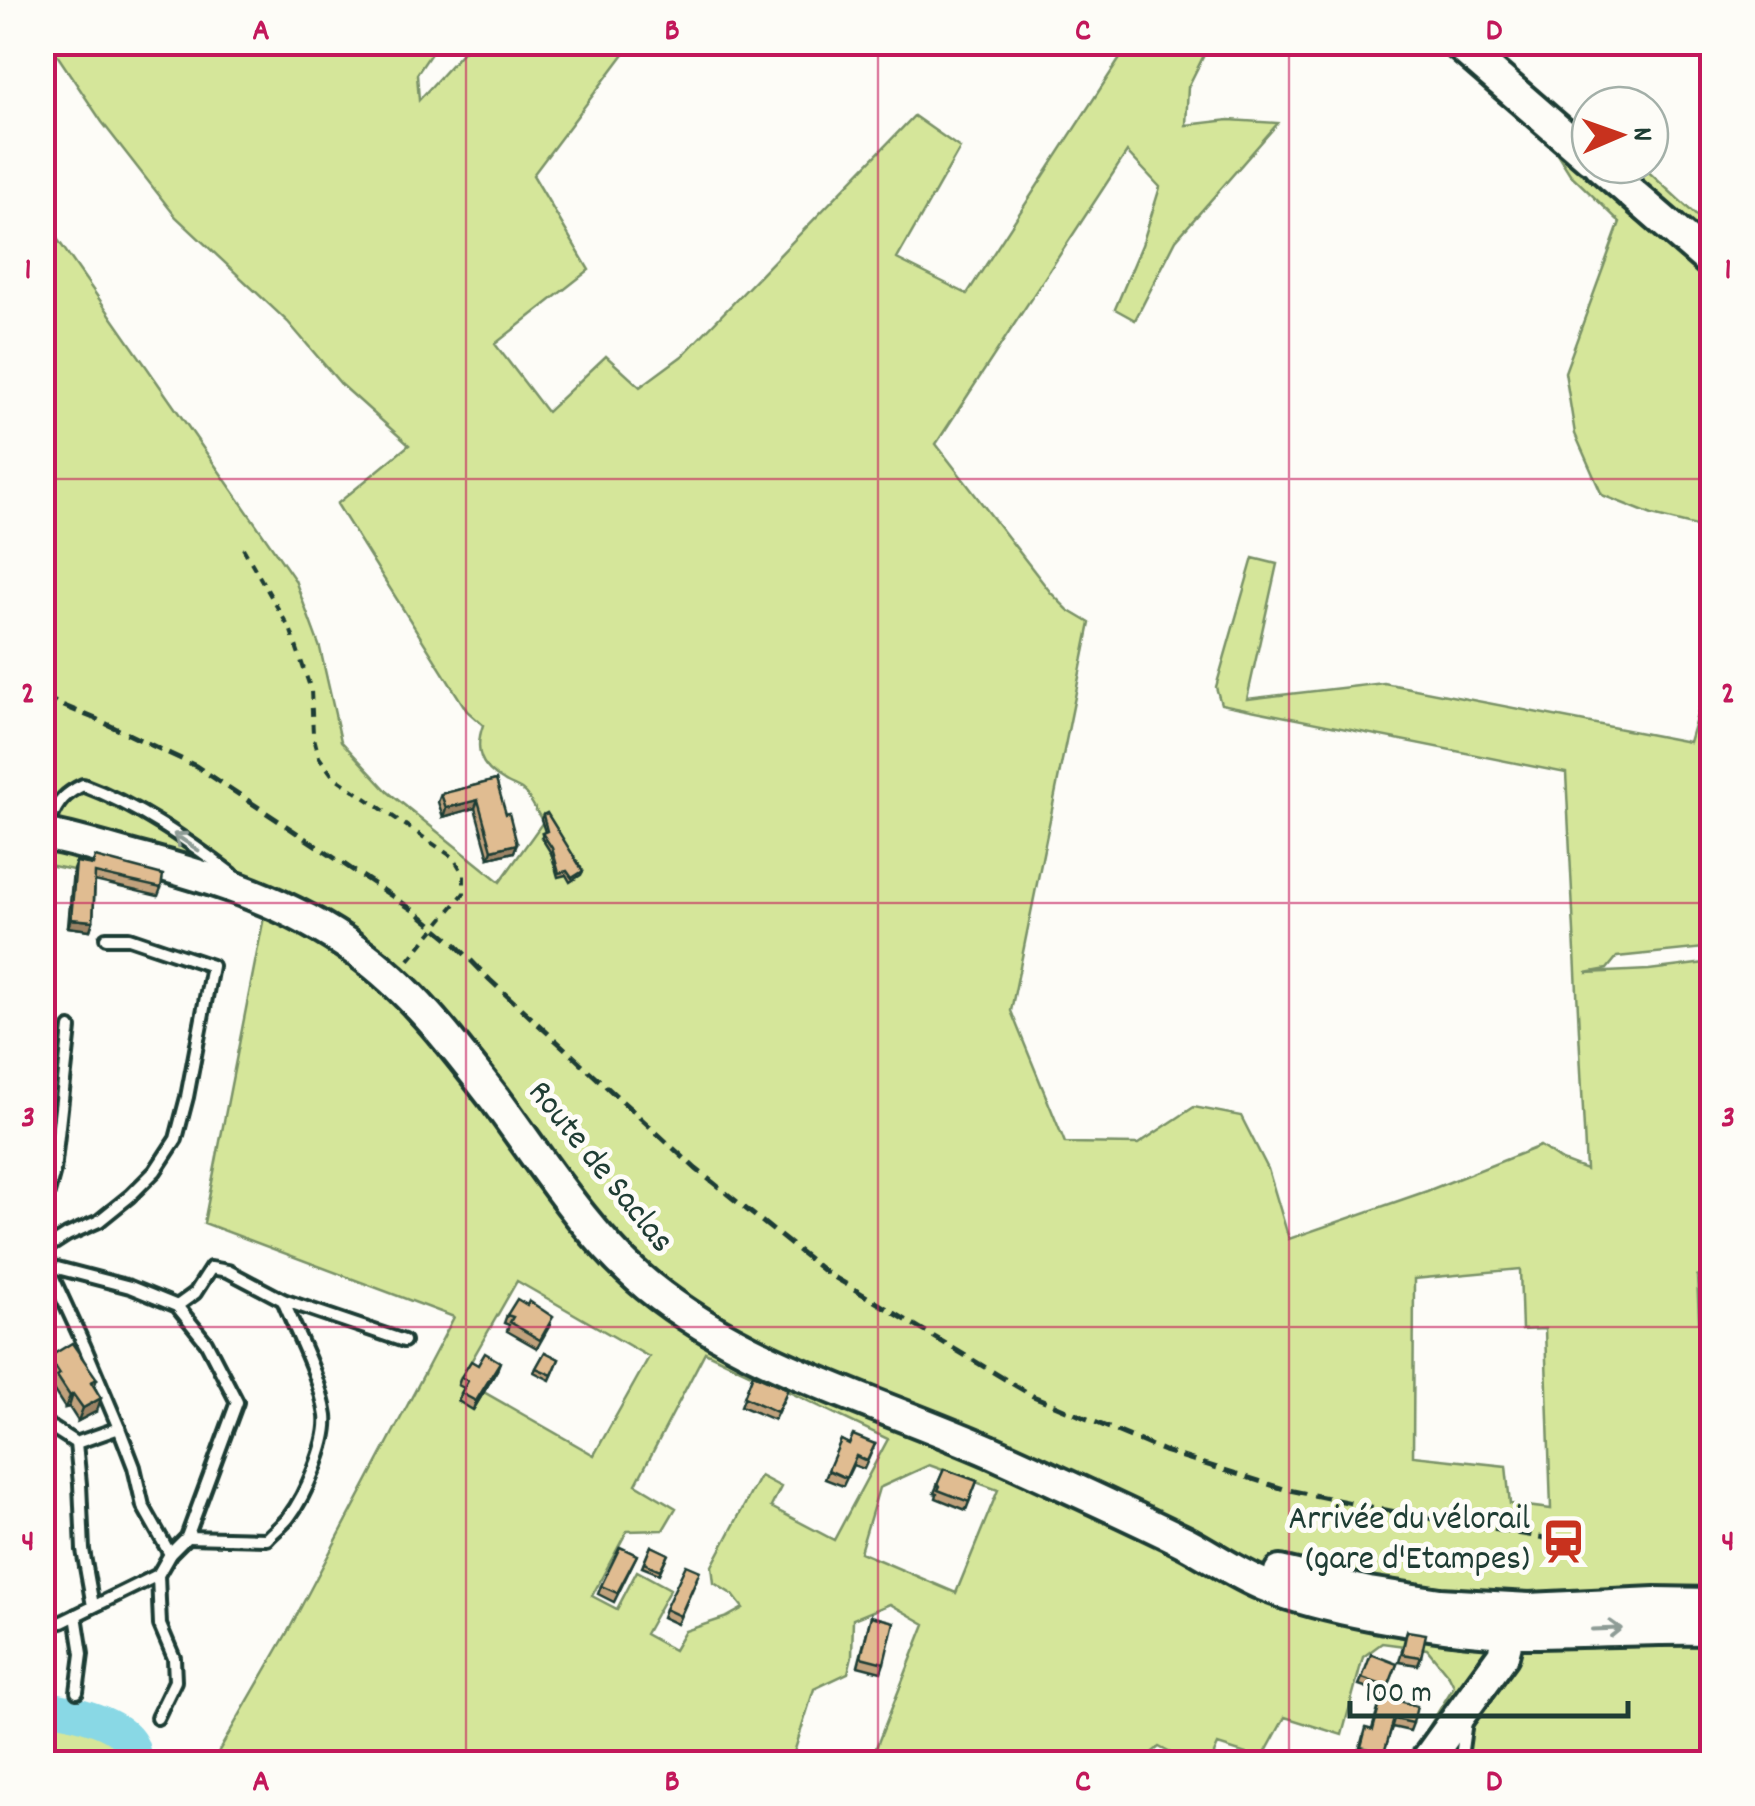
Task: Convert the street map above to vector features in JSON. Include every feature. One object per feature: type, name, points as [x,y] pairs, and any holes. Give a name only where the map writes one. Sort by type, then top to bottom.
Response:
[{"type":"main road","points":[[1456,42],[1570,141]]},
{"type":"main road","points":[[1622,185],[1712,263]]},
{"type":"main road","name":"Route de Saclas","points":[[48,829],[100,849],[183,870],[265,899],[311,921],[359,952],[392,979],[440,1029],[595,1232],[645,1284],[684,1313],[774,1364],[942,1430],[1186,1543],[1263,1584],[1314,1601],[1440,1626],[1655,1604],[1712,1604]]},
{"type":"main road","points":[[1424,1764],[1503,1655],[1519,1620]]},
{"type":"main road","name":"Route de Saclas","points":[[1519,1620],[1712,1629]]},
{"type":"lane","points":[[48,829],[58,802],[83,785],[182,838],[265,899]]},
{"type":"lane","points":[[42,1250],[98,1221],[155,1171],[176,1139],[187,1097],[212,966],[128,938],[106,938]]},
{"type":"lane","points":[[42,1206],[54,1171],[70,1028]]},
{"type":"lane","points":[[45,1264],[130,1287],[177,1306],[206,1342],[237,1402],[188,1536],[170,1554],[158,1575],[160,1625],[174,1658],[174,1681],[157,1718]]},
{"type":"lane","points":[[45,1264],[119,1428],[134,1467],[142,1506],[170,1554]]},
{"type":"lane","points":[[177,1306],[195,1292],[212,1268],[228,1271],[283,1300],[404,1341]]},
{"type":"lane","points":[[188,1536],[267,1538],[289,1517],[305,1491],[325,1435],[326,1418],[315,1376],[283,1300]]},
{"type":"lane","points":[[42,1420],[76,1443]]},
{"type":"lane","points":[[76,1443],[119,1428]]},
{"type":"lane","points":[[76,1443],[82,1550],[93,1606]]},
{"type":"lane","points":[[42,1624],[62,1622],[158,1575]]},
{"type":"lane","points":[[76,1615],[82,1654],[77,1692]]},
{"type":"lane","points":[[1460,1764],[1470,1700]]},
{"type":"path","points":[[243,548],[292,630],[303,660],[311,690],[313,734],[319,757],[333,776],[454,858],[464,875],[464,893],[392,979]]},
{"type":"green space","points":[[49,43],[438,43],[417,74],[419,100],[471,43],[632,43],[533,175],[589,270],[495,344],[547,412],[606,356],[640,387],[682,356],[914,116],[960,148],[897,259],[967,294],[1130,43],[1210,43],[1188,87],[1186,125],[1229,120],[1278,123],[1176,240],[1135,320],[1115,309],[1142,245],[1160,187],[1127,152],[936,444],[1051,593],[1068,610],[1090,623],[1011,1011],[1065,1143],[1138,1144],[1194,1107],[1241,1116],[1268,1169],[1289,1239],[1540,1146],[1562,1161],[1586,1170],[1566,773],[1221,704],[1216,687],[1253,558],[1277,564],[1247,699],[1384,683],[1689,742],[1712,663],[1712,1271],[1697,1276],[1707,1491],[1712,1491],[1712,1763],[1407,1763],[1454,1686],[1427,1649],[1382,1643],[1363,1657],[1342,1735],[1285,1717],[1262,1759],[1218,1745],[1210,1763],[1190,1763],[1159,1747],[1139,1763],[870,1763],[925,1624],[890,1604],[853,1619],[848,1673],[814,1689],[793,1763],[212,1763],[291,1626],[454,1317],[204,1223],[264,917],[180,883],[93,864],[88,873],[43,864],[42,217],[295,580],[320,648],[341,741],[388,792],[500,882],[543,822],[523,791],[496,776],[484,764],[479,750],[483,725],[467,711],[337,504],[409,445],[341,384],[288,322],[176,217],[102,122]],"holes":[[[1704,948],[1708,961],[1649,970],[1586,973],[1607,969],[1617,957]],[[1520,1269],[1522,1330],[1545,1329],[1551,1509],[1510,1504],[1506,1466],[1413,1456],[1414,1279]],[[517,1281],[649,1357],[594,1455],[461,1379]],[[705,1352],[888,1439],[834,1540],[771,1507],[781,1487],[760,1476],[712,1566],[714,1583],[733,1595],[743,1608],[685,1631],[674,1650],[645,1634],[670,1589],[637,1571],[617,1609],[592,1596],[627,1531],[663,1530],[676,1508],[636,1484]],[[929,1465],[998,1490],[956,1593],[860,1552],[879,1488]]]},
{"type":"green space","points":[[1515,86],[1570,118],[1570,174]]},
{"type":"green space","points":[[1581,185],[1663,185],[1712,230],[1712,530],[1652,515],[1602,495],[1575,434],[1565,372],[1620,222]]},
{"type":"green space","points":[[43,1706],[93,1718],[118,1729],[133,1747],[135,1763],[43,1763]]},
{"type":"building","points":[[496,780],[517,844],[492,850],[478,800],[446,808],[441,794]]},
{"type":"building","points":[[547,813],[583,871],[572,878],[567,871],[559,873],[552,848],[542,833],[547,831],[543,815]]},
{"type":"building","points":[[95,857],[163,875],[161,888],[95,873],[93,921],[71,919],[76,862],[93,865]]},
{"type":"building","points":[[517,1299],[527,1305],[529,1301],[553,1317],[540,1340],[510,1322],[513,1317],[507,1315]]},
{"type":"building","points":[[72,1343],[97,1379],[91,1382],[101,1398],[83,1408],[73,1394],[70,1396],[49,1357]]},
{"type":"building","points":[[545,1352],[559,1359],[552,1375],[536,1368]]},
{"type":"building","points":[[485,1353],[500,1362],[476,1401],[461,1393],[468,1381],[461,1377],[471,1361],[478,1365]]},
{"type":"building","points":[[753,1374],[788,1389],[777,1412],[744,1397]]},
{"type":"building","points":[[853,1435],[875,1444],[867,1461],[856,1456],[846,1478],[828,1470],[841,1440],[849,1444]]},
{"type":"building","points":[[944,1469],[977,1481],[969,1502],[938,1490]]},
{"type":"building","points":[[651,1546],[668,1554],[660,1570],[644,1563]]},
{"type":"building","points":[[620,1547],[637,1555],[617,1593],[601,1586]]},
{"type":"building","points":[[686,1565],[700,1571],[680,1616],[665,1609]]},
{"type":"building","points":[[871,1616],[894,1622],[884,1663],[861,1657]]},
{"type":"building","points":[[1407,1631],[1426,1634],[1421,1657],[1402,1654]]},
{"type":"building","points":[[1371,1654],[1397,1664],[1388,1687],[1362,1678]]},
{"type":"building","points":[[1382,1696],[1417,1706],[1413,1723],[1394,1719],[1384,1753],[1361,1747],[1366,1728],[1373,1730]]},
{"type":"waterway","points":[[42,1706],[93,1718],[118,1730],[133,1747],[135,1764]]},
{"type":"railway","points":[[42,697],[196,766],[419,914],[696,1169],[824,1271],[1033,1396],[1164,1451],[1284,1489],[1563,1541]]},
{"type":"place","name":"Arrivée du vélorail (gare d'Etampes)","points":[[1563,1541]]}]
